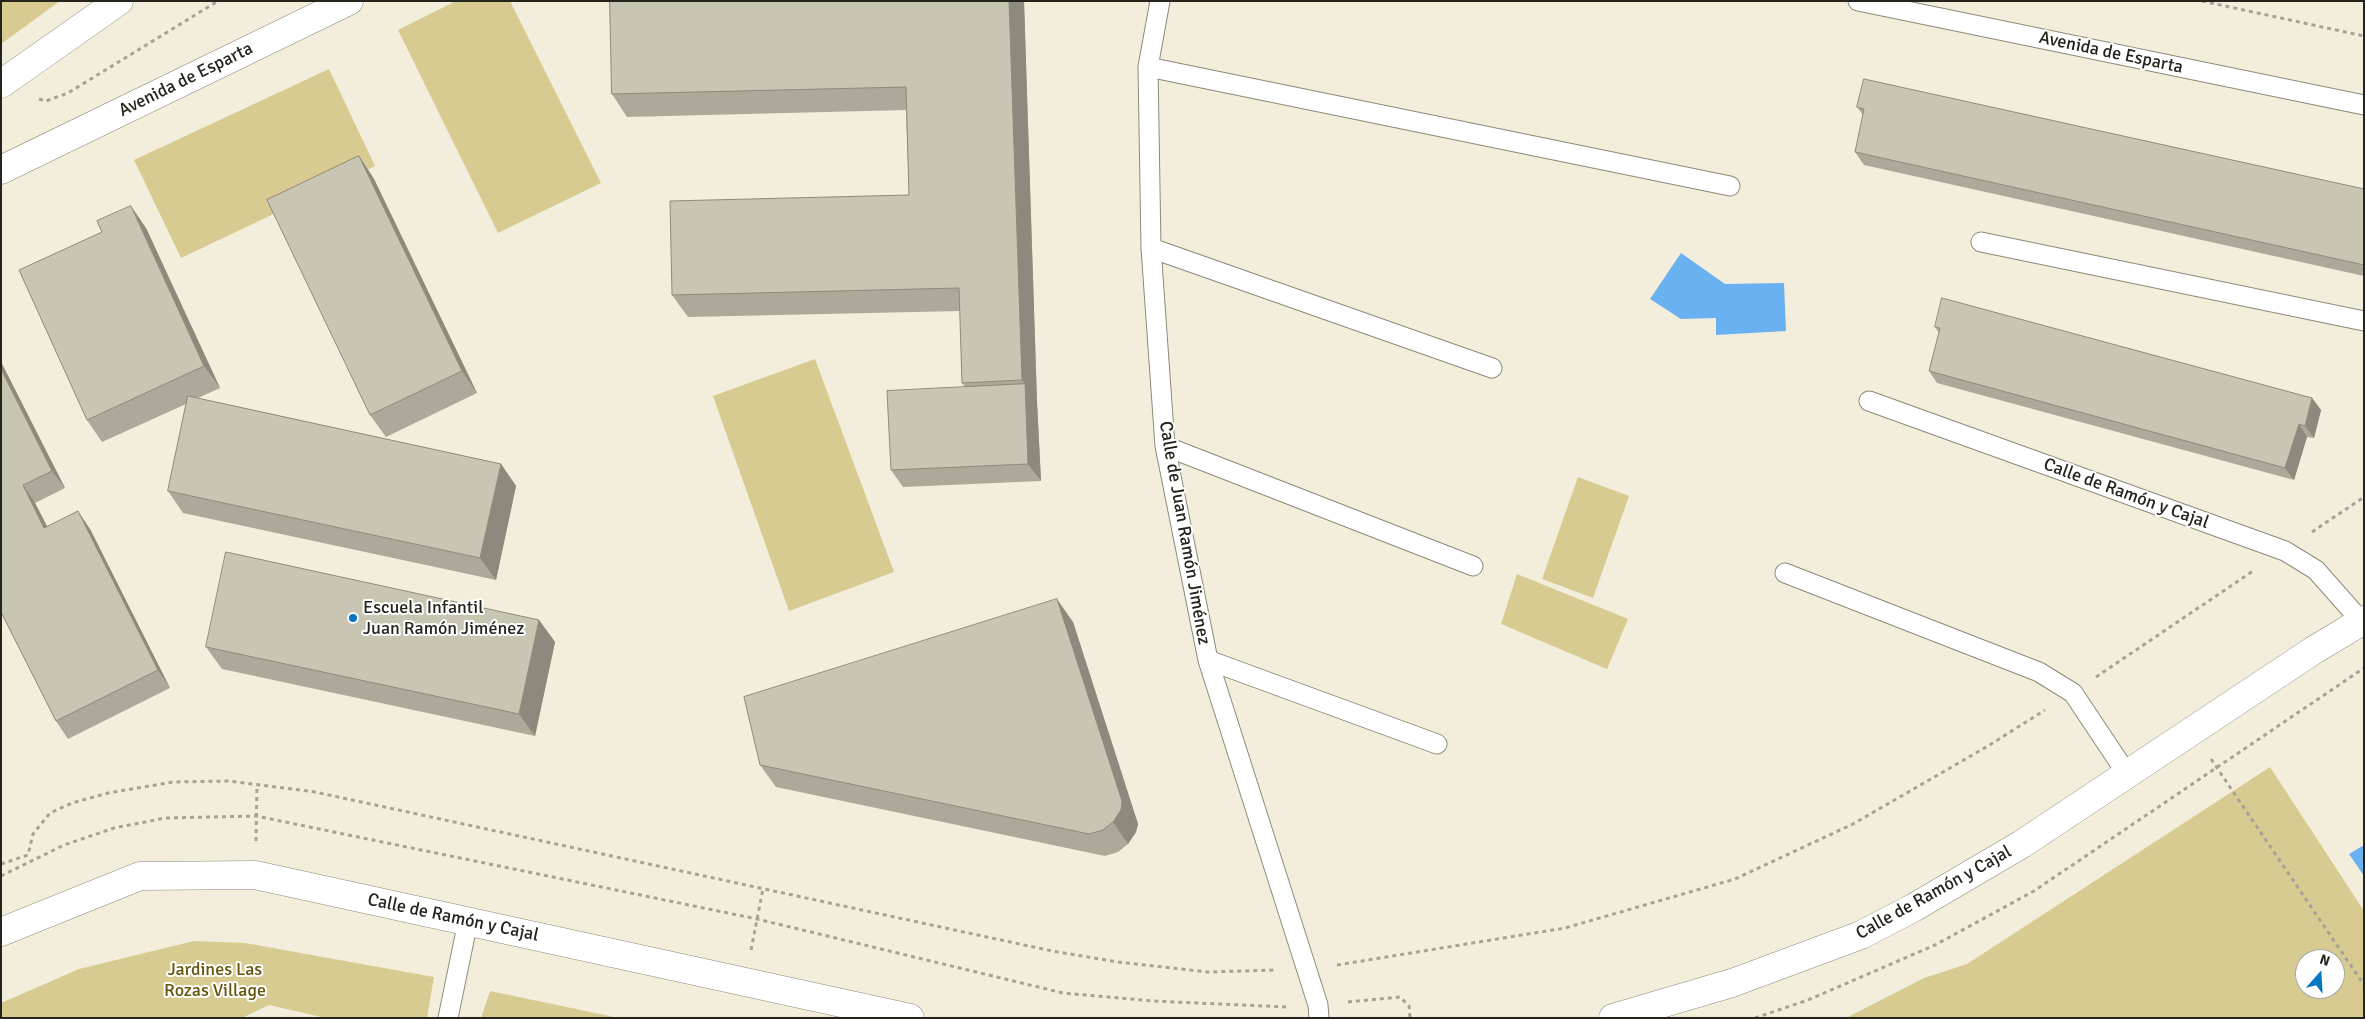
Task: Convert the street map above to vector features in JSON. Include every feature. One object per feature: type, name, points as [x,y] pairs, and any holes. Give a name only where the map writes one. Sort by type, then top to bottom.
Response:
[{"type":"street","points":[[6,80],[119,1]]},
{"type":"street","name":"Avenida de Esparta","points":[[1,144],[12,164],[349,1]]},
{"type":"street","name":"Calle de Ramón y Cajal","points":[[1613,1018],[1732,983],[1861,935],[1913,908],[2022,844],[2314,650],[2363,621]]},
{"type":"street","name":"Calle de Ramón y Cajal","points":[[1,932],[140,876],[255,875],[910,1018]]},
{"type":"lane","name":"Calle de Juan Ramón Jiménez","points":[[1160,1],[1148,67],[1151,248],[1165,446],[1208,660],[1319,1011]]},
{"type":"lane","name":"Avenida de Esparta","points":[[1858,1],[2364,105]]},
{"type":"lane","points":[[1148,67],[1730,186]]},
{"type":"lane","points":[[1981,242],[2364,320]]},
{"type":"lane","points":[[1151,248],[1492,368]]},
{"type":"lane","name":"Calle de Ramón y Cajal","points":[[1869,401],[2285,551],[2316,570],[2363,621]]},
{"type":"lane","points":[[1165,446],[1473,566]]},
{"type":"lane","points":[[1785,573],[2039,672],[2073,693],[2127,774]]},
{"type":"lane","points":[[1208,660],[1437,744]]},
{"type":"lane","points":[[448,1018],[468,921]]},
{"type":"path","points":[[6,80],[26,94],[46,101],[68,92],[218,1]]},
{"type":"path","points":[[2202,1],[2364,36]]},
{"type":"path","points":[[1,864],[28,855],[33,834],[50,813],[72,803],[108,793],[173,782],[229,781],[315,792],[1052,952],[1118,962],[1208,972],[1307,970],[1565,928],[1735,879],[1853,824],[1988,746],[2073,693],[2364,498]]},
{"type":"path","points":[[1755,1018],[1808,1000],[1935,945],[2034,891],[2364,668]]},
{"type":"path","points":[[2193,732],[2364,985]]},
{"type":"path","points":[[255,875],[257,784]]},
{"type":"path","points":[[1,876],[64,845],[114,828],[165,818],[256,816],[757,919],[1063,993],[1238,1006],[1295,1007],[1319,1011],[1400,997],[1409,1006],[1410,1018]]},
{"type":"path","points":[[744,982],[763,889]]},
{"type":"green space","points":[[1,1],[60,1],[1,44]]},
{"type":"green space","points":[[456,1],[510,1],[601,183],[498,233],[398,30]]},
{"type":"green space","points":[[329,69],[375,166],[181,258],[134,160]]},
{"type":"green space","points":[[815,359],[894,572],[789,611],[713,396]]},
{"type":"green space","points":[[1578,477],[1629,496],[1593,598],[1542,579]]},
{"type":"green space","points":[[1517,574],[1628,619],[1607,669],[1501,624]]},
{"type":"green space","points":[[2270,767],[2364,911],[2364,1018],[1846,1018],[1924,978],[1967,964]]},
{"type":"green space","name":"Jardines Las Rozas Village","points":[[194,941],[245,943],[434,977],[427,1018],[326,1018],[269,1005],[242,1018],[1,1018],[1,1003],[79,969]]},
{"type":"green space","points":[[490,991],[619,1018],[481,1018]]},
{"type":"water","points":[[1681,253],[1725,284],[1784,283],[1786,331],[1716,335],[1716,318],[1681,319],[1650,299]]},
{"type":"water","points":[[2364,845],[2364,876],[2349,854]]},
{"type":"building","points":[[610,1],[1009,1],[1022,380],[962,383],[959,288],[672,295],[670,201],[909,195],[906,87],[612,94]]},
{"type":"building","points":[[1864,79],[2364,189],[2364,265],[1855,152],[1864,109],[1857,107]]},
{"type":"building","points":[[359,156],[462,371],[370,415],[267,200]]},
{"type":"building","points":[[131,206],[204,366],[87,420],[19,270],[102,232],[97,221]]},
{"type":"building","points":[[1942,298],[2312,398],[2305,426],[2299,424],[2285,468],[1929,371],[1940,328],[1935,327]]},
{"type":"building","points":[[1,369],[52,471],[23,485],[44,528],[78,511],[158,670],[56,721],[1,612]]},
{"type":"building","points":[[1025,384],[1028,464],[891,470],[887,391]]},
{"type":"building","points":[[188,396],[501,464],[480,558],[168,491]]},
{"type":"building","points":[[226,552],[539,620],[519,714],[206,647]]},
{"type":"building","points":[[1057,599],[1122,801],[1121,810],[1113,822],[1103,830],[1089,834],[760,765],[744,697]]},
{"type":"place","name":"Escuela Infantil Juan Ramón Jiménez","points":[[353,618]]}]
